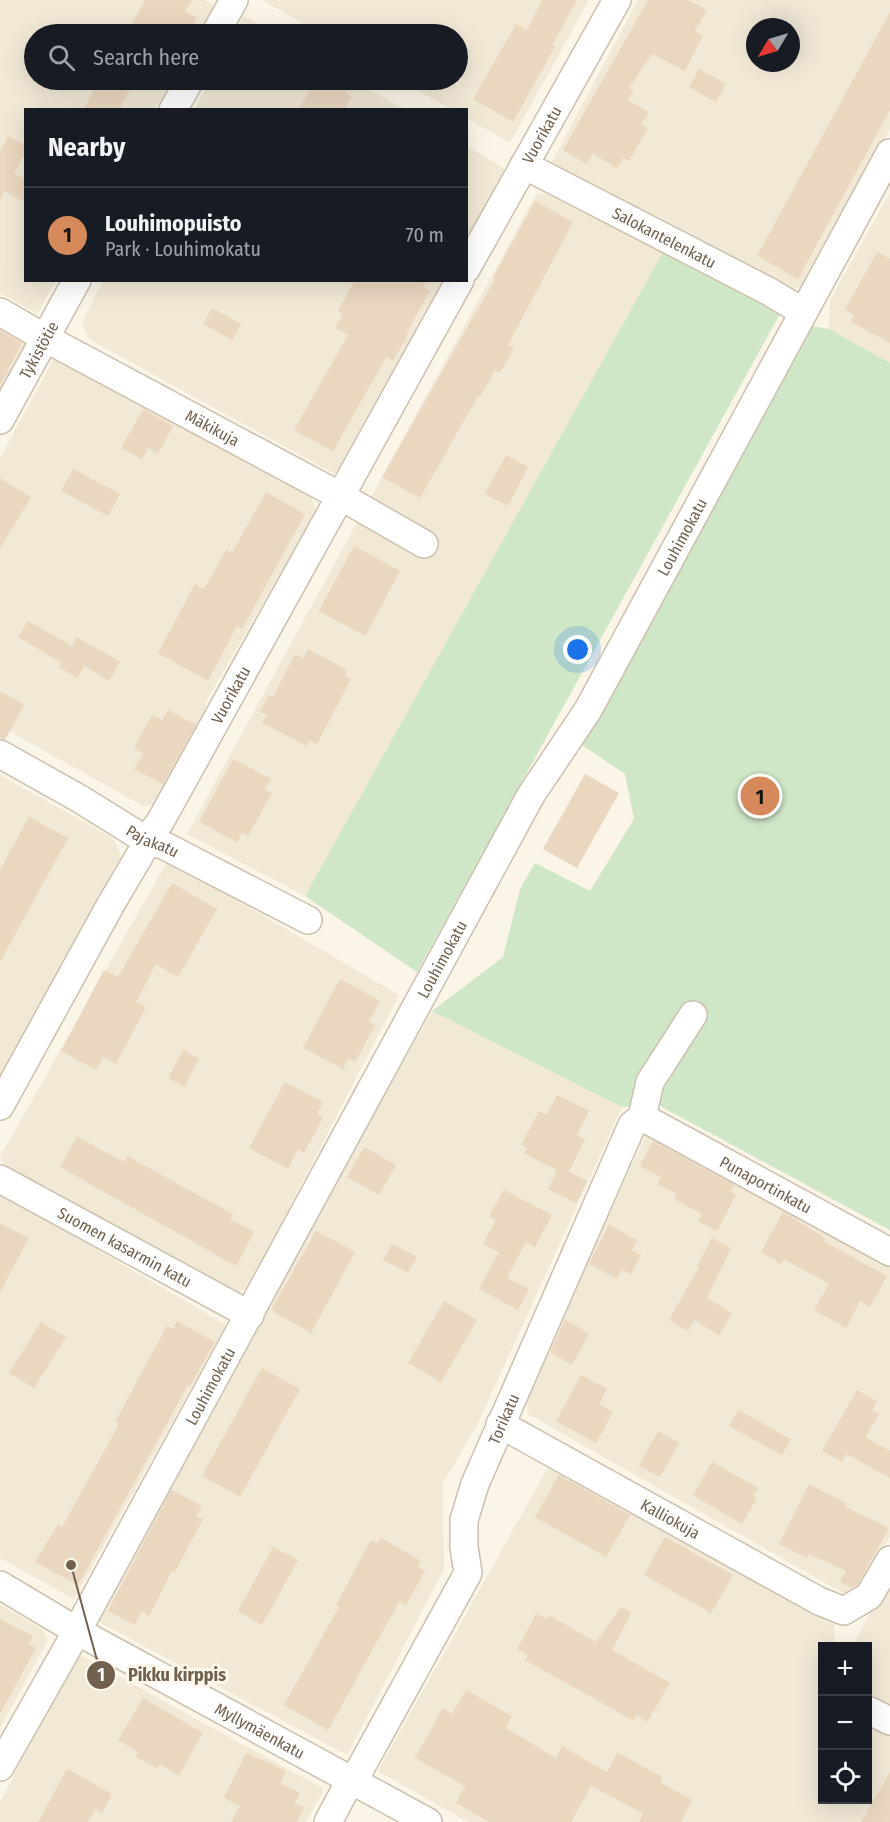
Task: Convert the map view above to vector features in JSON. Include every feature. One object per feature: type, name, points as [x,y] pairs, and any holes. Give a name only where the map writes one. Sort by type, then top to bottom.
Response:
[{"type":"street","points":[[221,24],[234,0]]},
{"type":"street","name":"Vuorikatu","points":[[468,265],[617,0]]},
{"type":"street","points":[[174,108],[184,90]]},
{"type":"street","name":"Louhimokatu","points":[[0,1767],[250,1315],[531,795],[588,710],[890,153]]},
{"type":"street","name":"Salokantelenkatu","points":[[524,165],[770,292],[803,312]]},
{"type":"street","name":"Tykistötie","points":[[0,420],[76,282]]},
{"type":"street","name":"Vuorikatu","points":[[0,1106],[144,848],[146,840],[160,822],[342,497],[459,282]]},
{"type":"street","name":"Mäkikuja","points":[[0,312],[342,497],[424,544]]},
{"type":"street","name":"Pajakatu","points":[[0,754],[80,799],[146,840],[165,846],[308,920]]},
{"type":"street","name":"Torikatu","points":[[328,1822],[344,1792],[354,1780],[468,1573],[464,1546],[464,1520],[475,1484],[632,1125],[642,1118],[650,1082],[693,1015]]},
{"type":"street","name":"Punaportinkatu","points":[[642,1118],[890,1252]]},
{"type":"street","name":"Suomen kasarmin katu","points":[[0,1179],[250,1315]]},
{"type":"street","name":"Kalliokuja","points":[[500,1424],[819,1600],[844,1611],[869,1596],[890,1560]]},
{"type":"street","name":"Myllymäenkatu","points":[[0,1585],[77,1631],[428,1822]]},
{"type":"shaded area","points":[[0,0],[204,0],[215,6],[205,24],[24,24],[24,90],[167,90],[156,108],[24,108],[24,282],[55,282],[37,314],[0,293]]},
{"type":"shaded area","points":[[262,0],[589,0],[510,143],[468,119],[468,108],[449,108],[417,90],[468,90],[468,24],[304,24]]},
{"type":"shaded area","points":[[638,0],[890,0],[890,129],[800,287],[791,291],[549,167]]},
{"type":"shaded area","points":[[244,16],[258,24],[240,24]]},
{"type":"shaded area","points":[[205,90],[371,90],[402,108],[195,108]]},
{"type":"shaded area","points":[[468,147],[505,169],[468,236]]},
{"type":"shaded area","points":[[545,193],[663,252],[305,896],[187,834],[536,195]]},
{"type":"shaded area","points":[[890,193],[890,363],[829,329],[830,300]]},
{"type":"shaded area","points":[[102,282],[442,282],[335,474],[89,339],[82,322]]},
{"type":"shaded area","points":[[0,324],[25,338],[28,348],[0,399]]},
{"type":"shaded area","points":[[55,357],[311,495],[316,513],[206,701],[204,729],[158,804],[143,806],[0,726],[0,458]]},
{"type":"shaded area","points":[[0,775],[114,839],[121,856],[0,1075]]},
{"type":"shaded area","points":[[168,860],[399,995],[248,1287],[234,1295],[4,1166],[0,1157]]},
{"type":"shaded area","points":[[432,1011],[622,1107],[477,1425],[443,1483],[444,1569],[347,1755],[90,1617]]},
{"type":"shaded area","points":[[648,1131],[890,1252],[890,1537],[860,1591],[851,1594],[843,1593],[528,1414],[525,1393]]},
{"type":"shaded area","points":[[0,1193],[226,1325],[74,1599],[0,1558]]},
{"type":"shaded area","points":[[551,1462],[834,1619],[835,1642],[818,1642],[818,1804],[872,1804],[872,1722],[890,1731],[890,1822],[468,1822],[378,1771]]},
{"type":"shaded area","points":[[890,1577],[890,1713],[872,1698],[872,1642],[855,1642]]},
{"type":"shaded area","points":[[0,1605],[42,1629],[48,1640],[0,1728]]},
{"type":"shaded area","points":[[78,1654],[324,1789],[306,1822],[0,1822],[0,1802]]},
{"type":"green space","points":[[663,252],[781,312],[417,972],[305,896]]},
{"type":"green space","points":[[807,325],[829,329],[890,363],[890,1230],[660,1106],[622,1107],[432,1011],[503,957],[520,889],[535,863],[590,891],[634,819],[625,774],[579,743]]},
{"type":"building","points":[[145,0],[192,0],[185,11],[197,18],[194,24],[132,24]]},
{"type":"building","points":[[542,0],[577,0],[552,45],[555,47],[513,122],[473,99],[516,24],[527,30]]},
{"type":"building","points":[[648,0],[688,0],[707,10],[695,31],[703,36],[685,71],[652,54],[629,88],[633,90],[628,100],[649,112],[641,124],[648,128],[629,161],[623,158],[617,168],[593,154],[587,164],[563,150]]},
{"type":"building","points":[[890,12],[890,110],[798,279],[757,256]]},
{"type":"building","points":[[699,69],[726,84],[716,102],[689,87]]},
{"type":"building","points":[[94,90],[130,90],[120,108],[84,108]]},
{"type":"building","points":[[310,90],[348,90],[346,93],[352,97],[345,108],[299,108]]},
{"type":"building","points":[[8,136],[24,145],[24,156],[14,173],[24,178],[24,202],[5,191],[0,200],[0,152]]},
{"type":"building","points":[[535,201],[573,222],[508,345],[514,348],[500,373],[495,370],[480,397],[478,396],[420,498],[382,477],[495,279],[493,278]]},
{"type":"building","points":[[877,252],[890,259],[890,343],[851,322],[854,315],[845,310]]},
{"type":"building","points":[[354,282],[426,282],[423,287],[430,291],[393,361],[386,357],[333,451],[294,430],[348,335],[335,328],[343,314],[338,311]]},
{"type":"building","points":[[212,308],[241,324],[233,340],[203,324]]},
{"type":"building","points":[[0,330],[22,343],[0,386]]},
{"type":"building","points":[[143,409],[173,426],[158,454],[148,448],[142,459],[121,448]]},
{"type":"building","points":[[506,455],[528,467],[508,506],[485,494]]},
{"type":"building","points":[[73,469],[120,494],[108,516],[61,491]]},
{"type":"building","points":[[0,478],[31,497],[0,548]]},
{"type":"building","points":[[266,492],[305,514],[242,629],[237,626],[208,681],[158,653],[195,584],[204,589],[226,550],[232,553]]},
{"type":"building","points":[[354,546],[400,571],[365,636],[319,611]]},
{"type":"building","points":[[28,621],[72,646],[77,637],[120,662],[109,681],[84,666],[77,678],[59,667],[62,663],[18,637]]},
{"type":"building","points":[[308,649],[347,670],[345,676],[351,679],[317,744],[309,740],[307,746],[262,723],[267,715],[260,712],[269,695],[273,697],[295,654],[303,658]]},
{"type":"building","points":[[0,691],[24,705],[5,740],[0,738]]},
{"type":"building","points":[[168,710],[196,725],[163,784],[134,769],[143,754],[134,748],[152,715],[162,720]]},
{"type":"building","points":[[233,759],[271,779],[265,790],[272,793],[248,836],[242,833],[237,842],[199,822]]},
{"type":"building","points":[[585,774],[619,793],[577,868],[543,849]]},
{"type":"building","points":[[29,817],[68,838],[0,962],[0,870]]},
{"type":"building","points":[[172,883],[217,909],[178,977],[156,964],[136,1002],[146,1007],[116,1064],[103,1057],[96,1070],[61,1051],[104,970],[118,977]]},
{"type":"building","points":[[340,979],[380,1001],[369,1022],[375,1025],[355,1062],[349,1058],[343,1069],[303,1048]]},
{"type":"building","points":[[183,1050],[199,1059],[184,1087],[168,1078]]},
{"type":"building","points":[[285,1082],[323,1102],[317,1114],[323,1118],[304,1153],[298,1149],[288,1169],[249,1148]]},
{"type":"building","points":[[557,1095],[589,1111],[577,1135],[585,1140],[569,1171],[587,1181],[576,1203],[548,1189],[557,1170],[524,1153],[527,1148],[521,1145],[539,1111],[547,1115]]},
{"type":"building","points":[[77,1137],[124,1162],[127,1156],[233,1214],[230,1219],[254,1232],[236,1266],[60,1167]]},
{"type":"building","points":[[653,1141],[734,1185],[730,1191],[736,1195],[717,1231],[698,1221],[702,1214],[674,1199],[677,1194],[657,1184],[661,1177],[640,1166]]},
{"type":"building","points":[[364,1147],[396,1165],[379,1195],[347,1177]]},
{"type":"building","points":[[504,1190],[552,1215],[535,1247],[526,1242],[507,1278],[529,1289],[518,1310],[479,1289],[499,1252],[483,1244],[496,1220],[489,1216]]},
{"type":"building","points":[[783,1212],[825,1238],[823,1241],[887,1276],[870,1307],[860,1301],[846,1328],[814,1310],[829,1284],[784,1259],[781,1264],[761,1252]]},
{"type":"building","points":[[0,1223],[29,1238],[0,1292]]},
{"type":"building","points":[[609,1225],[637,1240],[632,1250],[641,1255],[631,1274],[622,1270],[617,1279],[589,1264]]},
{"type":"building","points":[[316,1231],[355,1252],[311,1333],[271,1310]]},
{"type":"building","points":[[712,1238],[731,1248],[707,1298],[732,1313],[719,1335],[694,1320],[688,1331],[669,1320],[699,1267],[697,1266]]},
{"type":"building","points":[[392,1244],[417,1257],[408,1273],[383,1260]]},
{"type":"building","points":[[444,1301],[477,1320],[441,1382],[408,1363]]},
{"type":"building","points":[[565,1320],[589,1333],[572,1365],[550,1352]]},
{"type":"building","points":[[177,1321],[215,1342],[190,1386],[188,1385],[78,1585],[35,1562],[58,1524],[62,1527],[116,1430],[118,1423],[115,1422],[167,1326],[173,1329]]},
{"type":"building","points":[[41,1322],[66,1337],[34,1388],[9,1373]]},
{"type":"building","points":[[262,1368],[300,1389],[240,1497],[202,1476]]},
{"type":"building","points":[[581,1375],[607,1389],[599,1404],[613,1412],[596,1443],[556,1421]]},
{"type":"building","points":[[857,1390],[877,1401],[872,1410],[879,1414],[865,1437],[890,1451],[890,1478],[847,1454],[842,1462],[822,1451]]},
{"type":"building","points":[[738,1410],[791,1439],[782,1455],[729,1426]]},
{"type":"building","points":[[658,1431],[679,1443],[660,1477],[639,1466]]},
{"type":"building","points":[[712,1462],[758,1488],[753,1496],[757,1498],[742,1524],[693,1495]]},
{"type":"building","points":[[559,1475],[630,1515],[606,1557],[535,1517]]},
{"type":"building","points":[[809,1484],[846,1503],[845,1507],[889,1528],[857,1585],[852,1588],[840,1582],[846,1571],[809,1554],[807,1558],[779,1544]]},
{"type":"building","points":[[171,1490],[202,1506],[196,1516],[203,1519],[149,1616],[141,1611],[135,1625],[108,1611]]},
{"type":"building","points":[[665,1537],[733,1575],[711,1613],[644,1575]]},
{"type":"building","points":[[381,1538],[421,1561],[417,1566],[425,1571],[406,1605],[399,1602],[328,1730],[284,1705],[339,1607],[336,1605],[371,1540],[377,1543]]},
{"type":"building","points":[[273,1547],[298,1560],[262,1625],[238,1611]]},
{"type":"building","points":[[621,1607],[631,1613],[612,1650],[670,1683],[647,1722],[636,1714],[634,1721],[525,1660],[528,1655],[517,1649],[536,1614],[547,1619],[549,1615],[596,1642]]},
{"type":"building","points":[[0,1619],[33,1636],[28,1644],[36,1648],[0,1714]]},
{"type":"building","points":[[466,1690],[512,1716],[506,1728],[556,1758],[562,1746],[607,1772],[617,1753],[661,1776],[661,1783],[692,1800],[681,1822],[639,1822],[643,1813],[591,1786],[571,1822],[489,1822],[456,1803],[465,1786],[415,1758],[443,1708],[452,1714]]},
{"type":"building","points":[[143,1698],[203,1733],[179,1775],[159,1764],[157,1768],[136,1757],[138,1752],[118,1740]]},
{"type":"building","points":[[246,1753],[286,1771],[280,1783],[300,1793],[295,1803],[304,1807],[297,1822],[231,1822],[240,1806],[224,1798]]},
{"type":"building","points":[[67,1769],[112,1794],[102,1813],[95,1809],[88,1822],[38,1822]]},
{"type":"building","points":[[890,1772],[890,1822],[861,1822]]},
{"type":"place","name":"Louhimopuisto","points":[[760,796]]},
{"type":"place","name":"Pikku kirppis","points":[[71,1565]]}]
